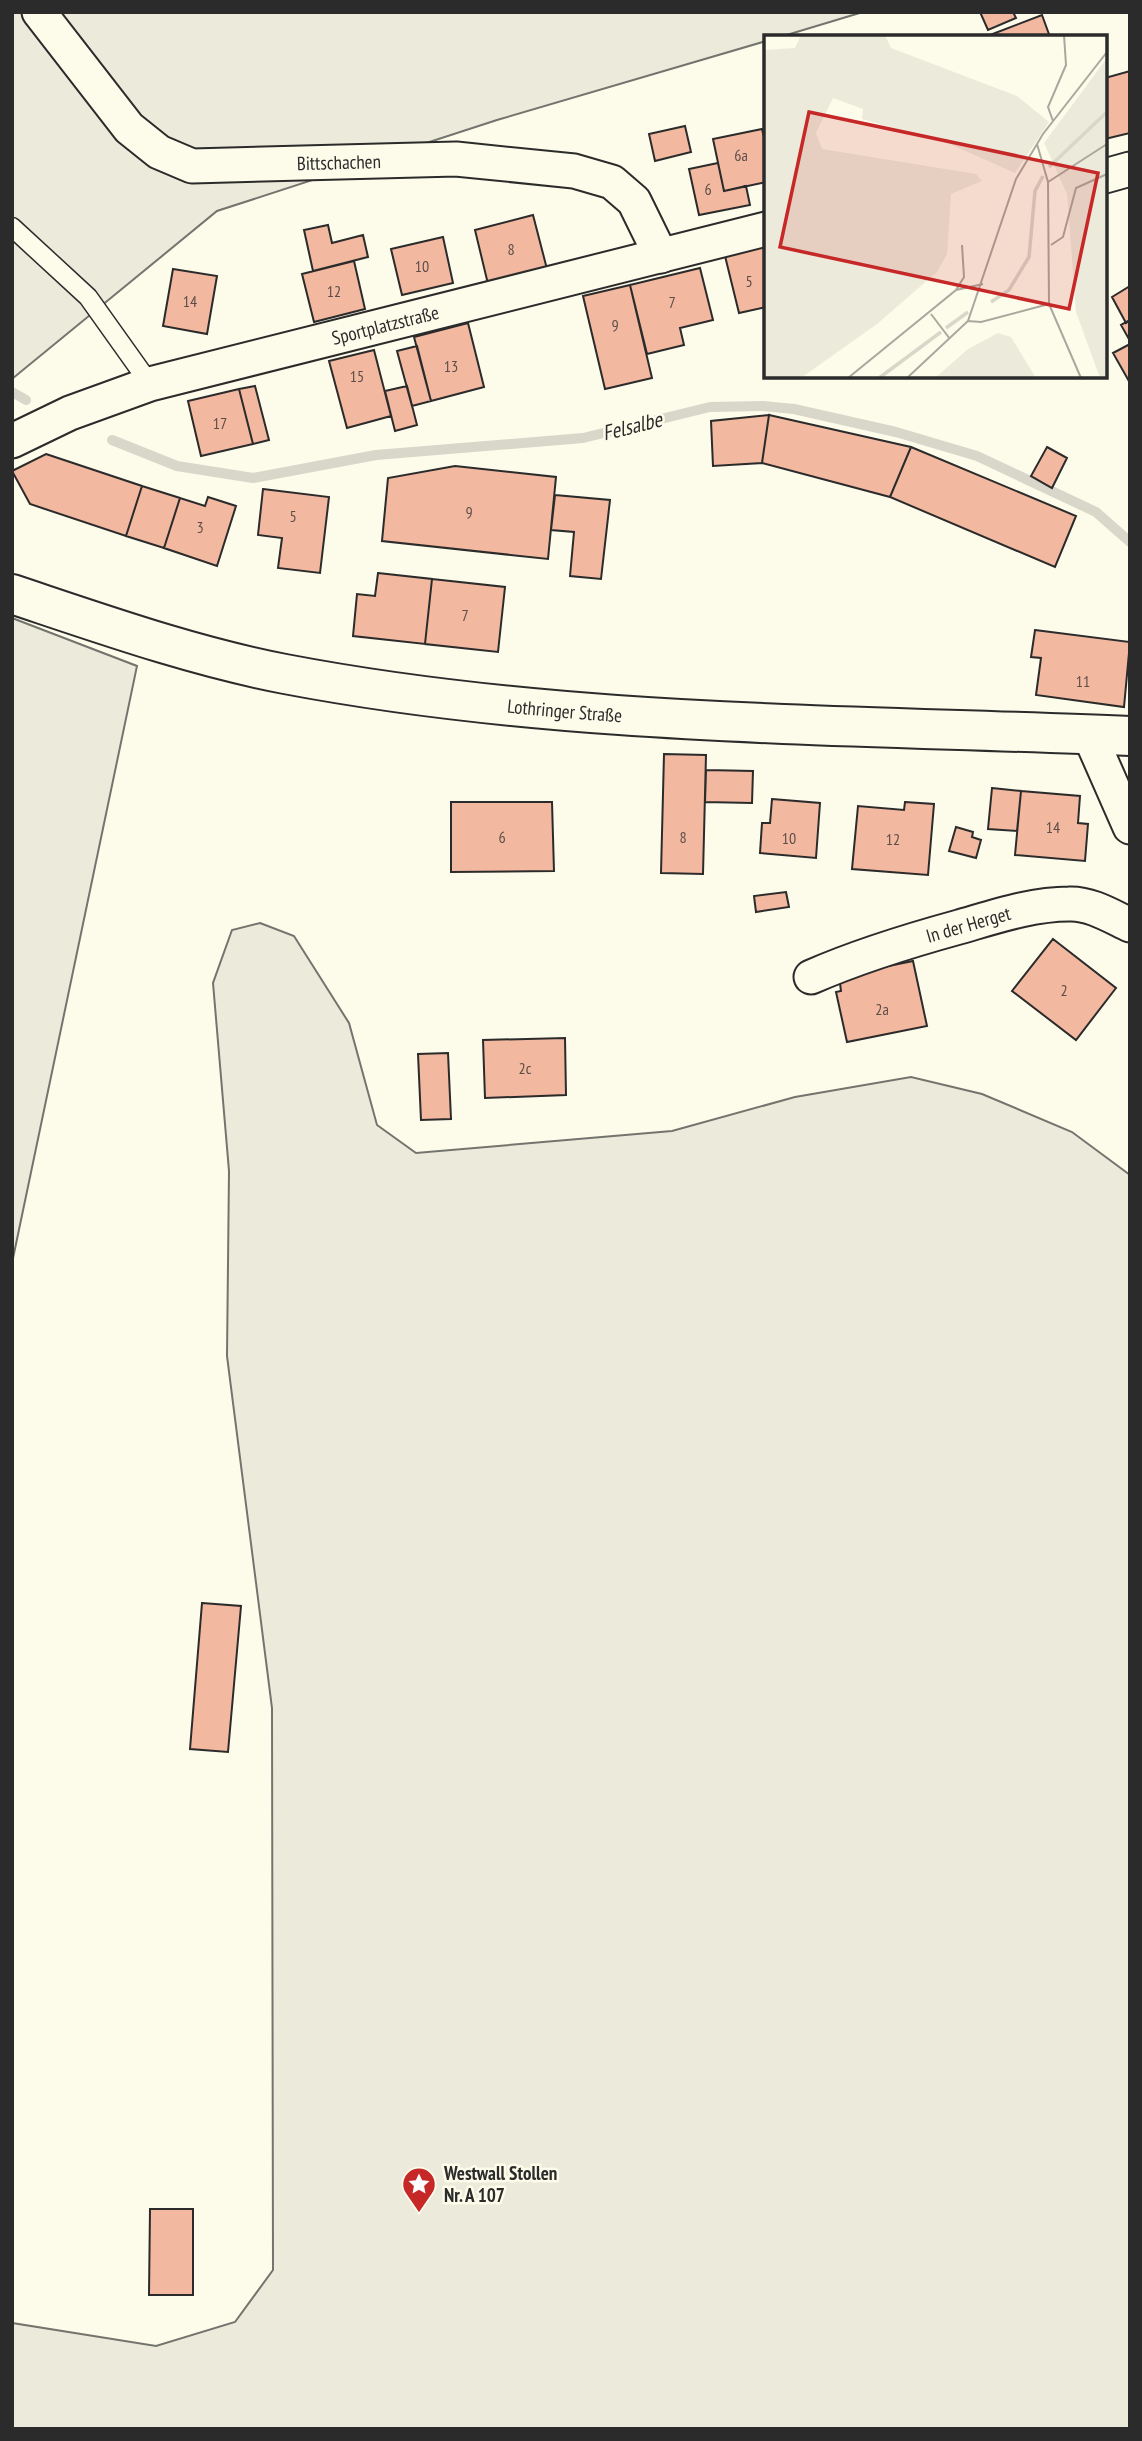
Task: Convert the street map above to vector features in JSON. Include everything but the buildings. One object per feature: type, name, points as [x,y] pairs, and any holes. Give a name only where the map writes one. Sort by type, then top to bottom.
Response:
[{"type":"main road","name":"Lothringer Straße","points":[[12,594],[185,649],[281,673],[409,694],[689,719],[1130,736]]},
{"type":"street","name":"Bittschachen","points":[[39,12],[129,128],[159,152],[192,166],[456,159],[574,171],[612,182],[634,201],[661,256]]},
{"type":"street","points":[[1107,175],[1130,169]]},
{"type":"street","name":"Sportplatzstraße","points":[[12,440],[69,413],[150,384],[764,230]]},
{"type":"street","points":[[1089,734],[1130,827]]},
{"type":"street","name":"In der Herget","points":[[811,977],[899,944],[996,916],[1046,907],[1070,904],[1089,907],[1130,925]]},
{"type":"lane","points":[[12,227],[88,297],[150,384]]},
{"type":"shaded area","points":[[12,12],[863,12],[787,35],[764,35],[764,42],[497,120],[217,211],[12,379]]},
{"type":"shaded area","points":[[12,618],[137,666],[12,1263]]},
{"type":"shaded area","points":[[260,923],[294,936],[349,1023],[377,1125],[416,1153],[672,1131],[795,1097],[911,1077],[982,1094],[1072,1132],[1130,1175],[1130,2429],[12,2429],[12,2323],[156,2346],[235,2322],[273,2270],[272,1708],[227,1356],[229,1171],[213,983],[232,930]]},
{"type":"waterway","name":"Felsalbe","points":[[12,392],[26,400]]},
{"type":"waterway","name":"Felsalbe","points":[[112,440],[177,466],[253,478],[376,455],[583,438],[710,407],[763,406],[794,409],[896,432],[977,456],[1096,512],[1130,542]]},
{"type":"place","name":"Westwall Stollen Nr. A 107","points":[[419,2214]]}]
